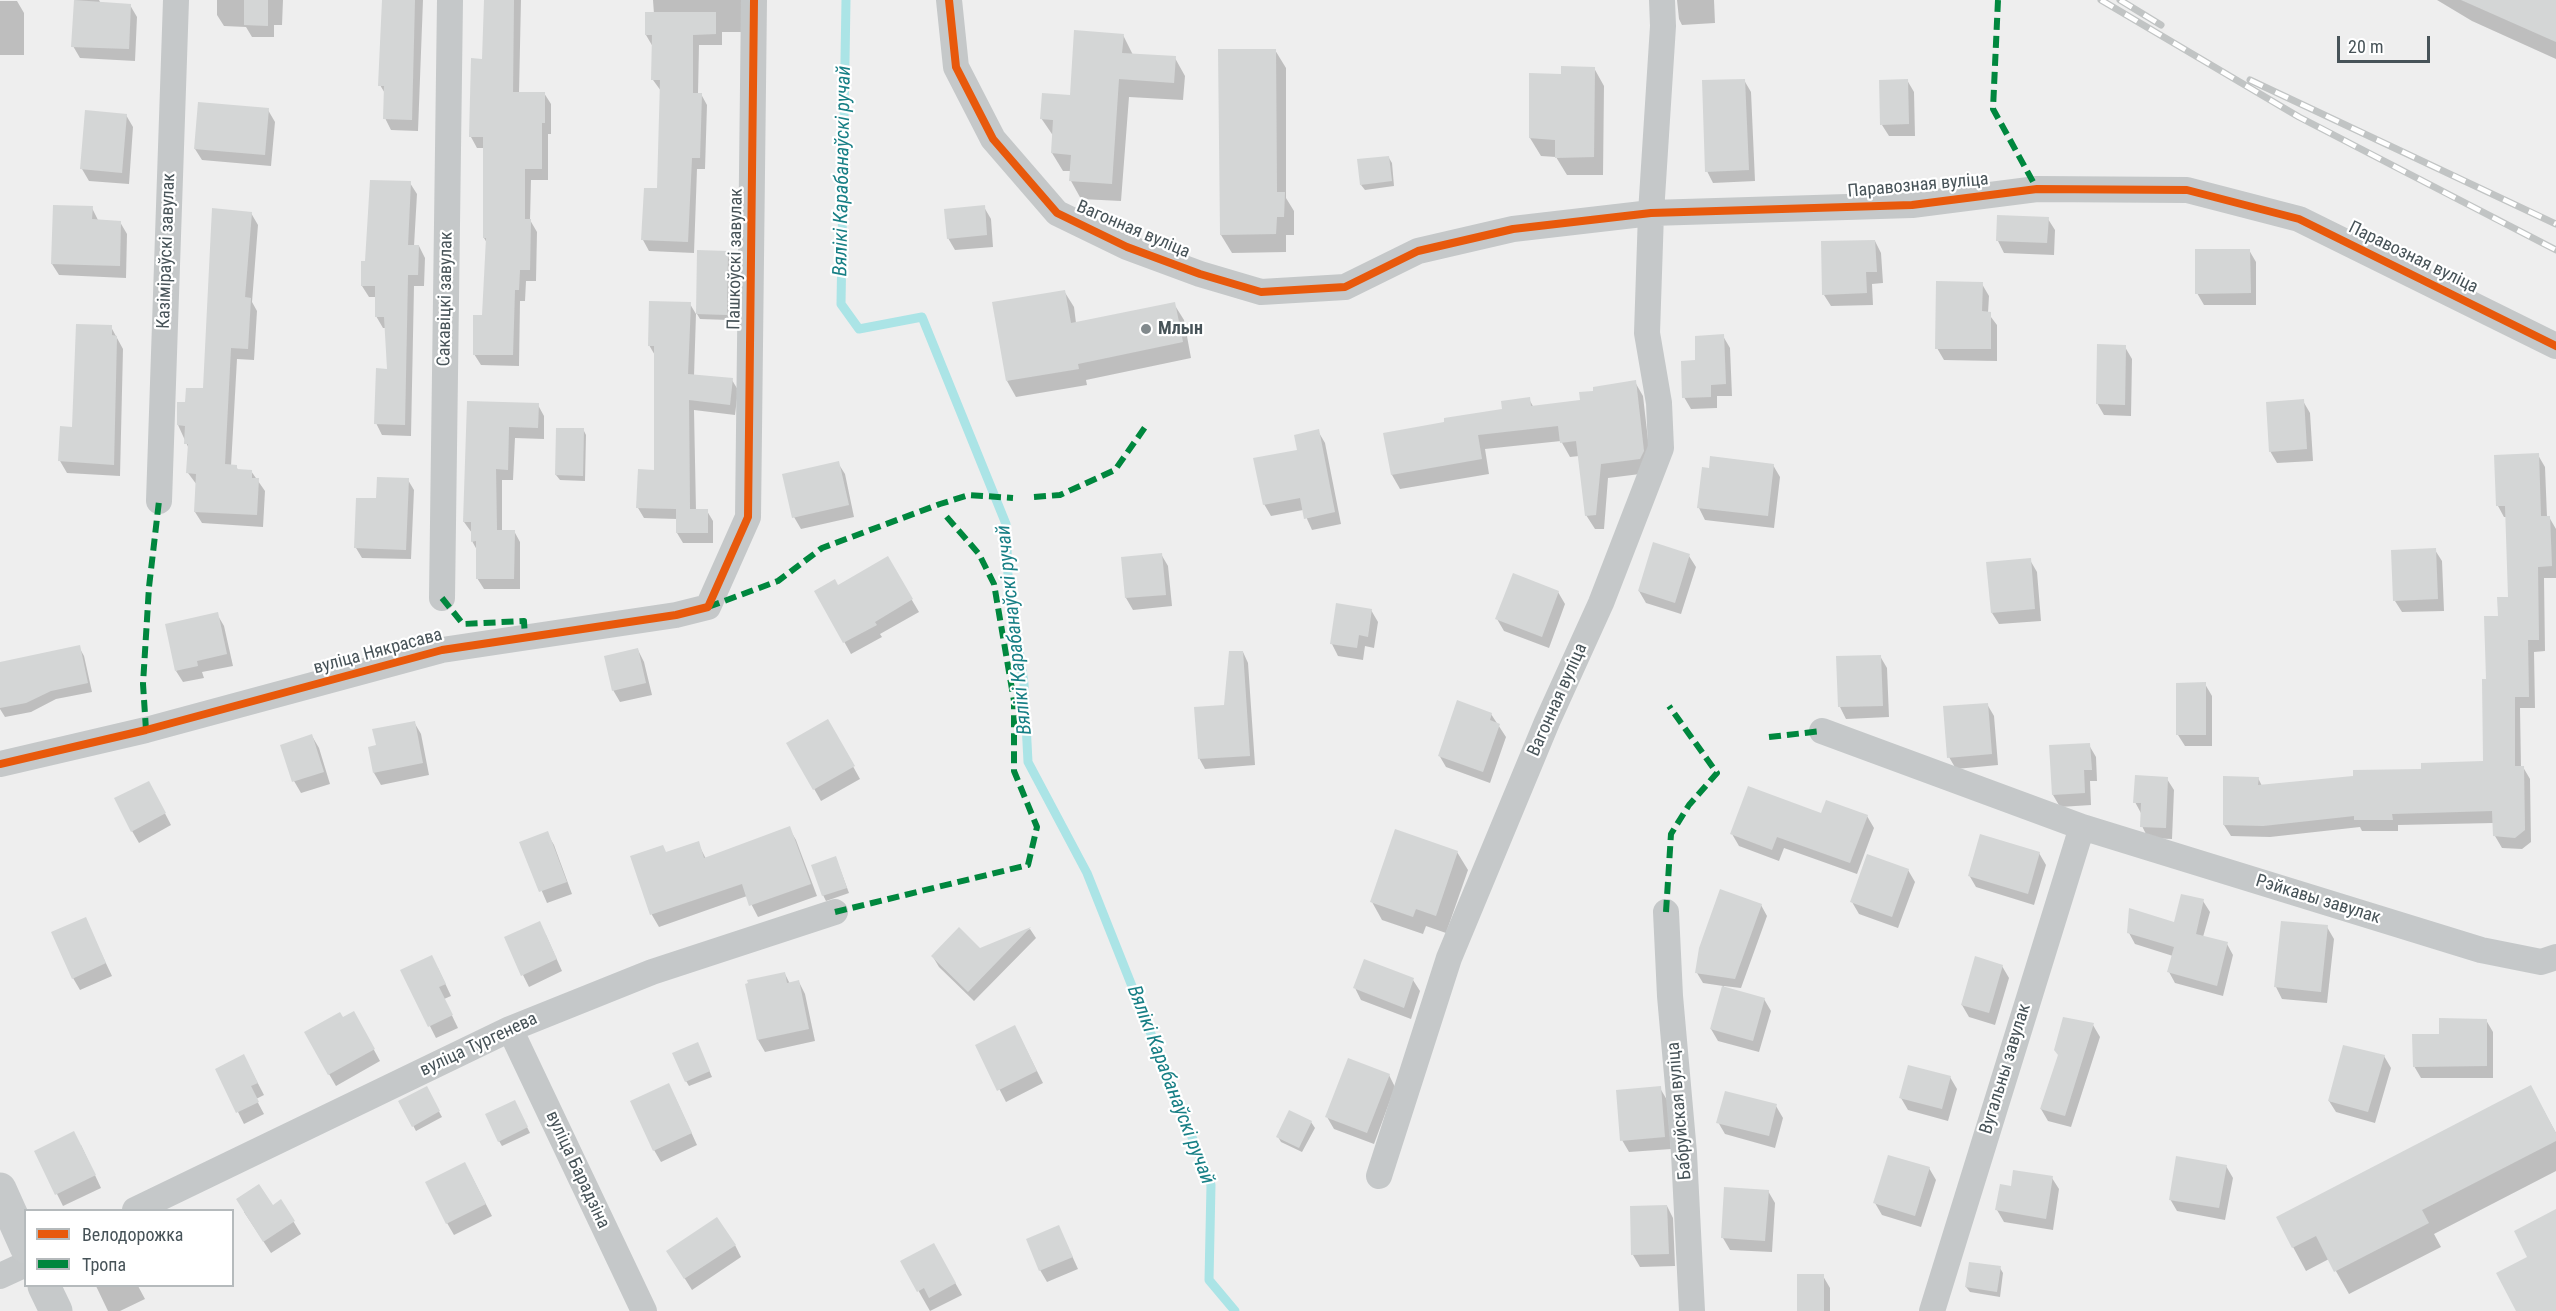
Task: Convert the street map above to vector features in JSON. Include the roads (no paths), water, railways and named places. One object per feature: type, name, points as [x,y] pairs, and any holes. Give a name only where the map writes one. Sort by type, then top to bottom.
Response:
[{"type":"main road","points":[[0,1189],[24,1243]]},
{"type":"main road","points":[[44,1287],[56,1311]]},
{"type":"street","name":"Казіміраўскі завулак","points":[[159,501],[176,0]]},
{"type":"street","name":"Сакавіцкі завулак","points":[[442,598],[450,0]]},
{"type":"street","name":"Пашкоўскі завулак","points":[[748,517],[754,0]]},
{"type":"street","name":"Вагонная вуліца","points":[[948,0],[956,66],[993,139],[1057,213],[1127,247],[1200,274],[1261,292]]},
{"type":"street","name":"Вагонная вуліца","points":[[1379,1176],[1449,958],[1547,722],[1601,603],[1661,448],[1659,403],[1647,333],[1662,0]]},
{"type":"street","name":"Паравозная вуліца","points":[[1261,292],[1345,287],[1418,251],[1513,229],[1651,213],[1912,205],[2037,189],[2187,190],[2299,219],[2556,346]]},
{"type":"street","name":"вуліца Някрасава","points":[[0,764],[146,730],[442,650],[676,615],[708,607],[748,517]]},
{"type":"street","points":[[1822,731],[2082,827]]},
{"type":"street","name":"Рэйкавы завулак","points":[[2082,827],[2481,950],[2541,962],[2556,957]]},
{"type":"street","name":"Вугальны завулак","points":[[1932,1311],[2082,827]]},
{"type":"street","name":"вуліца Тургенева","points":[[137,1209],[510,1029],[652,972],[835,912]]},
{"type":"street","name":"Бабруйская вуліца","points":[[1666,912],[1670,996],[1684,1153],[1692,1311]]},
{"type":"street","name":"вуліца Барадзіна","points":[[510,1029],[644,1311]]},
{"type":"street","points":[[0,1276],[24,1265]]},
{"type":"waterway","name":"Вялікі Карабанаўскі ручай","points":[[846,0],[841,304],[859,329],[922,317],[1006,524],[1008,575],[1024,684],[1028,762],[1087,873],[1211,1185],[1209,1280],[1235,1311]]},
{"type":"railway","points":[[2101,0],[2299,117],[2556,250]]},
{"type":"railway","points":[[2120,0],[2161,25]]},
{"type":"railway","points":[[2250,80],[2556,224]]},
{"type":"place","name":"Млын","points":[[1146,329]]}]
